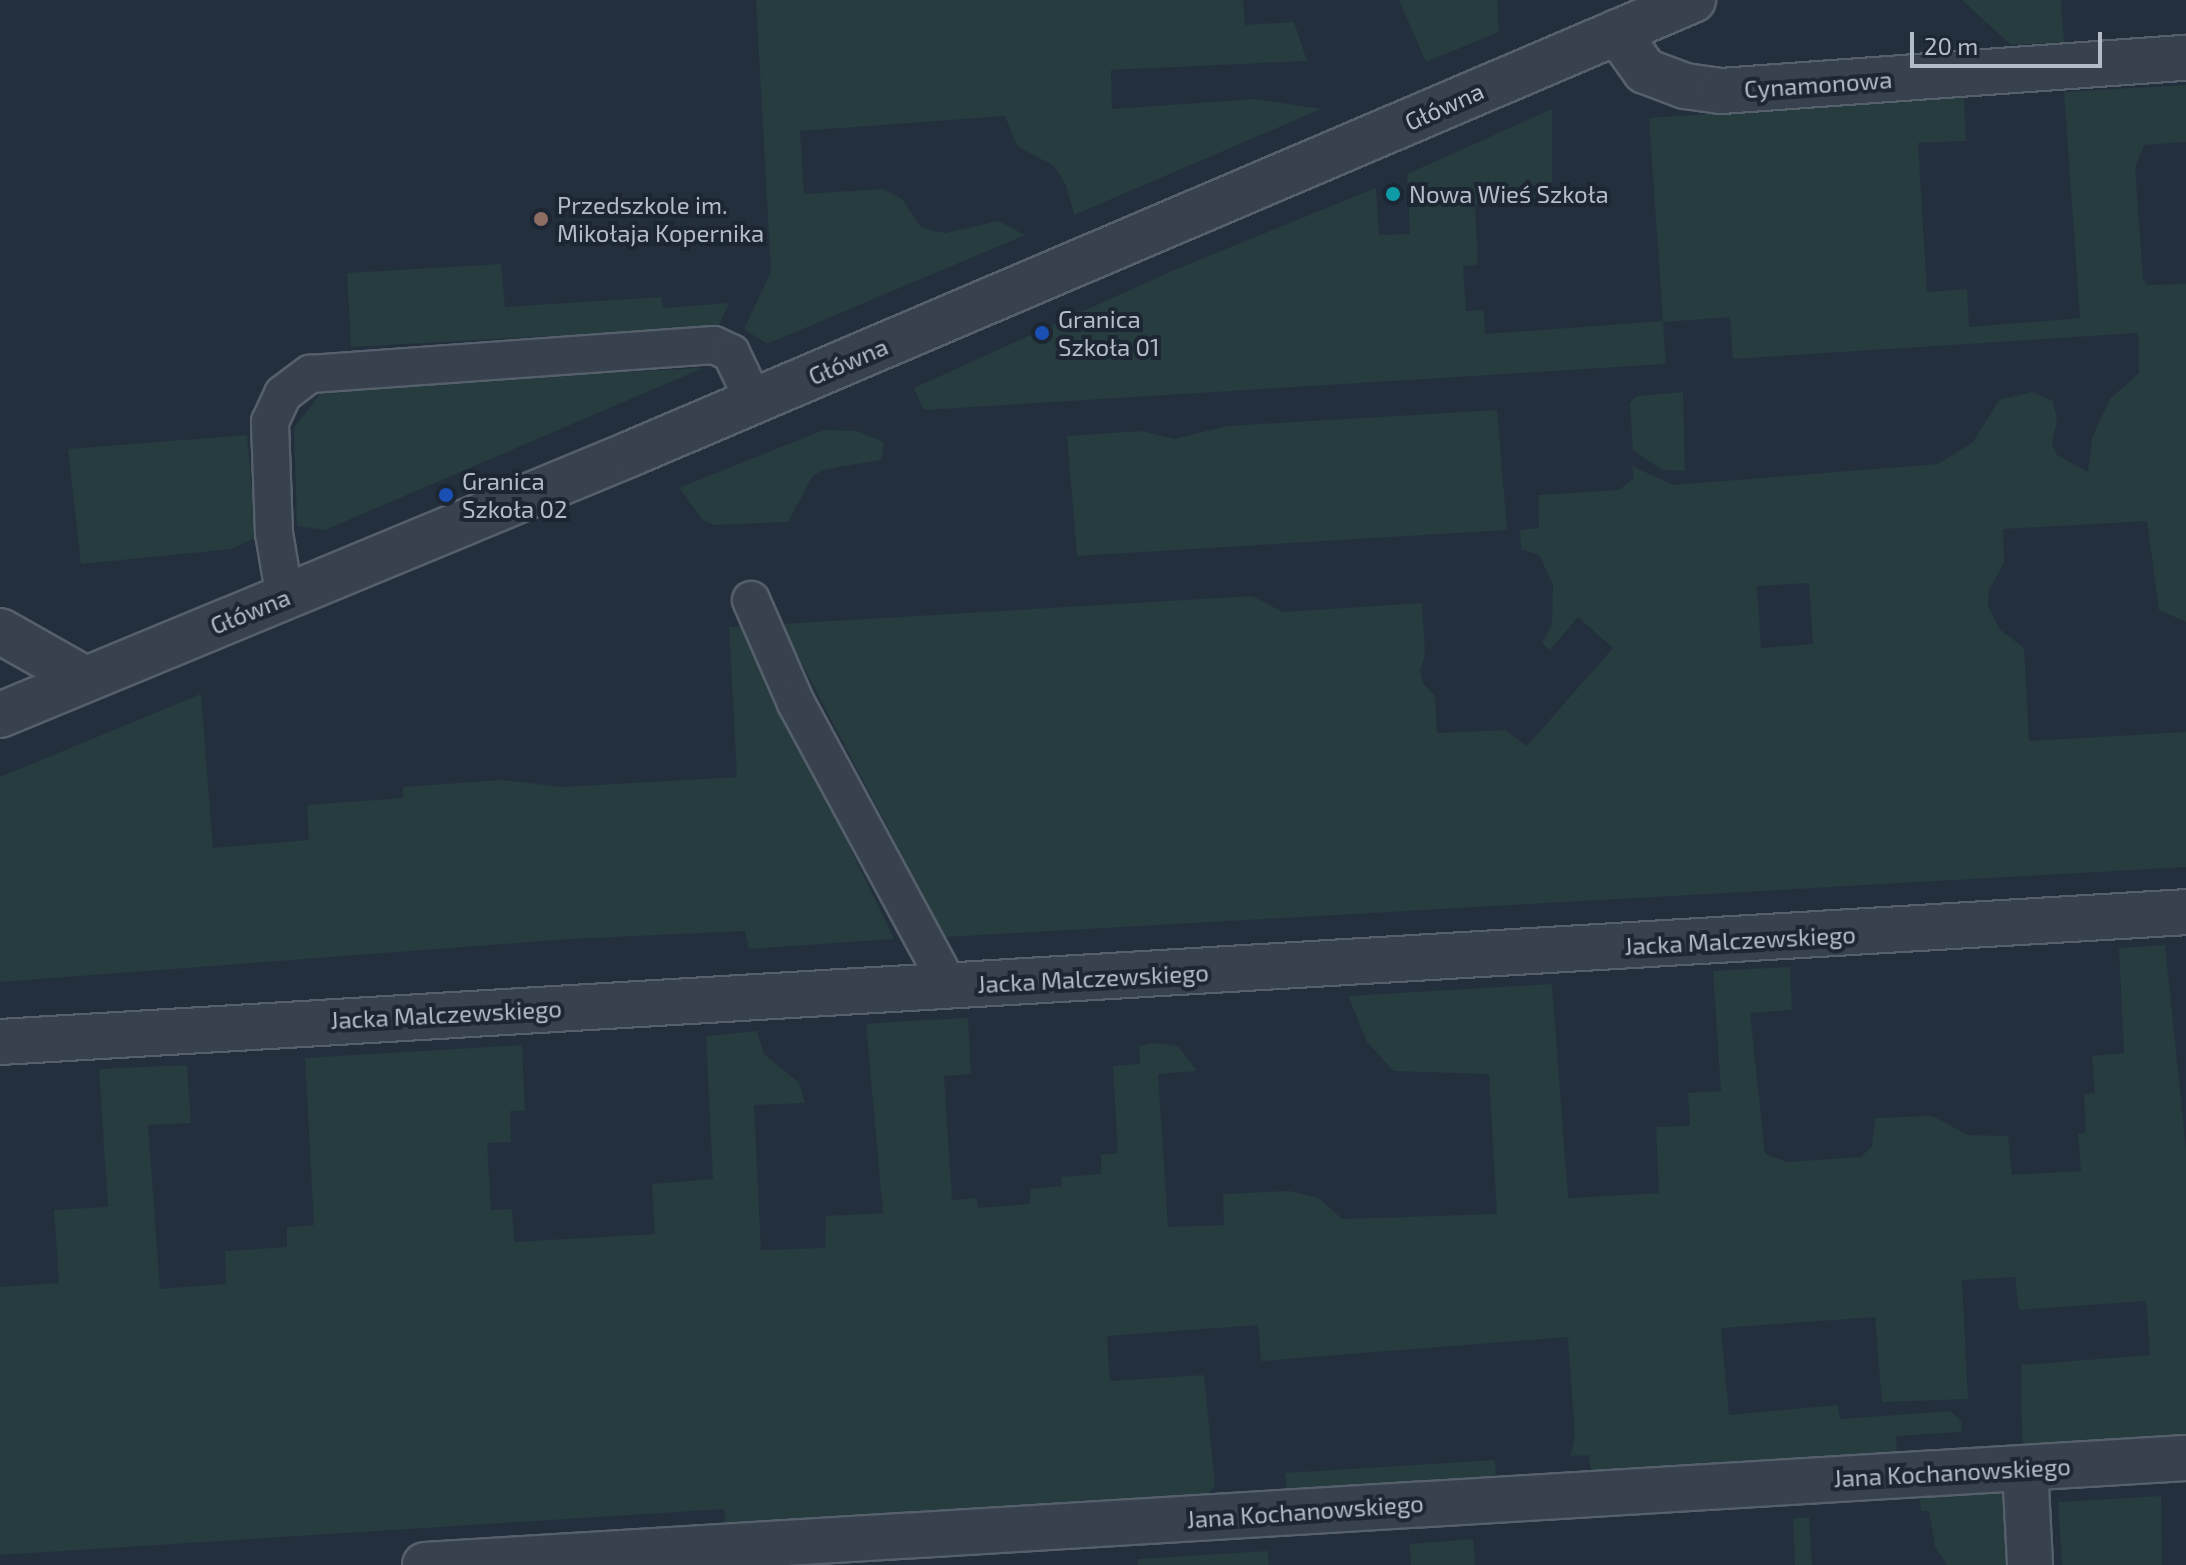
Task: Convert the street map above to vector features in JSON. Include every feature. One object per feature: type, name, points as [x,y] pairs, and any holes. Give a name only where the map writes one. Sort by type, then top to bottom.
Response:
[{"type":"street","name":"Główna","points":[[0,715],[754,401],[1693,0]]},
{"type":"street","name":"Cynamonowa","points":[[1617,32],[1645,71],[1685,86],[1721,91],[2186,58]]},
{"type":"street","points":[[0,631],[85,679]]},
{"type":"street","name":"Jacka Malczewskiego","points":[[0,1042],[2186,912]]},
{"type":"street","name":"Jana Kochanowskiego","points":[[425,1565],[2186,1458]]},
{"type":"street","points":[[2025,1468],[2030,1565]]},
{"type":"lane","points":[[285,598],[274,533],[270,422],[283,394],[310,374],[714,345],[731,353],[754,401]]},
{"type":"lane","points":[[751,600],[796,703],[949,986]]},
{"type":"green space","points":[[756,0],[1243,0],[1245,25],[1294,22],[1307,61],[1111,70],[1112,109],[1255,99],[1321,109],[1074,215],[1066,185],[1054,166],[1017,146],[1005,116],[800,131],[804,194],[883,189],[902,199],[919,225],[931,231],[946,233],[998,221],[1025,235],[767,344],[744,329],[771,272]]},
{"type":"green space","points":[[1399,0],[1497,0],[1499,32],[1426,62]]},
{"type":"green space","points":[[1962,0],[2061,0],[2064,42],[2011,45]]},
{"type":"green space","points":[[2186,85],[2186,142],[2144,145],[2135,168],[2143,278],[2147,285],[2186,284],[2186,622],[2159,610],[2147,521],[2003,529],[2004,563],[1989,590],[1988,605],[1999,629],[2024,648],[2029,741],[2186,732],[2186,867],[945,937],[781,624],[1252,596],[1283,612],[1422,603],[1425,655],[1420,670],[1423,683],[1435,696],[1437,733],[1505,730],[1527,746],[1613,648],[1578,617],[1550,650],[1542,643],[1552,624],[1553,584],[1539,555],[1521,549],[1520,530],[1539,528],[1538,495],[1619,490],[1634,478],[1632,466],[1673,485],[1938,464],[1973,442],[1999,400],[2032,392],[2053,401],[2057,420],[2052,445],[2057,455],[2088,472],[2092,438],[2110,399],[2139,373],[2138,333],[1733,359],[1730,317],[1663,322],[1666,364],[924,410],[914,388],[1174,270],[1376,188],[1379,235],[1410,234],[1407,174],[1552,109],[1552,198],[1475,204],[1478,265],[1463,266],[1466,311],[1484,310],[1485,334],[1663,321],[1649,118],[1964,97],[1966,141],[1918,143],[1927,292],[1967,289],[1969,327],[2080,318],[2064,92]],"holes":[[[1809,583],[1813,644],[1761,648],[1757,586]]]},
{"type":"green space","points":[[501,264],[505,307],[661,297],[663,308],[729,303],[718,327],[351,347],[347,273]]},
{"type":"green space","points":[[703,368],[325,530],[297,526],[294,428],[321,393],[362,386]]},
{"type":"green space","points":[[1683,392],[1685,471],[1662,470],[1633,450],[1630,403],[1637,396]]},
{"type":"green space","points":[[1497,410],[1507,530],[1077,556],[1067,436],[1141,431],[1174,439],[1227,426]]},
{"type":"green space","points":[[824,430],[857,431],[884,442],[881,460],[822,470],[812,477],[788,522],[714,525],[703,520],[679,488]]},
{"type":"green space","points":[[247,435],[256,537],[232,549],[81,564],[68,449]]},
{"type":"green space","points":[[743,626],[894,939],[749,949],[745,931],[570,939],[0,982],[0,777],[201,694],[213,848],[309,840],[307,805],[403,798],[403,787],[501,780],[563,787],[737,777],[729,627]]},
{"type":"green space","points":[[2165,945],[2186,1148],[2186,1437],[2031,1446],[2022,1441],[2021,1365],[2150,1355],[2146,1301],[2019,1310],[2015,1277],[1962,1280],[1968,1399],[1882,1402],[1875,1317],[1721,1328],[1729,1415],[1838,1405],[1840,1419],[1951,1411],[1962,1422],[1961,1432],[1896,1436],[1897,1454],[1591,1474],[1589,1455],[1570,1456],[1575,1437],[1568,1337],[1261,1361],[1258,1325],[1107,1336],[1110,1381],[1204,1375],[1215,1486],[1206,1497],[726,1526],[724,1509],[0,1555],[0,1287],[59,1283],[54,1210],[108,1207],[99,1069],[187,1065],[191,1123],[148,1125],[160,1289],[226,1284],[225,1251],[287,1247],[287,1227],[314,1225],[305,1058],[522,1045],[525,1111],[510,1111],[511,1142],[487,1143],[491,1210],[512,1209],[514,1242],[655,1234],[652,1184],[713,1179],[706,1036],[757,1031],[764,1054],[799,1083],[805,1103],[754,1105],[761,1250],[825,1248],[826,1216],[883,1213],[866,1024],[907,1021],[968,1018],[971,1074],[944,1076],[952,1200],[976,1198],[978,1208],[1030,1204],[1030,1189],[1062,1186],[1061,1177],[1101,1174],[1101,1155],[1118,1153],[1113,1066],[1140,1064],[1139,1046],[1154,1043],[1178,1046],[1197,1071],[1158,1074],[1168,1227],[1224,1225],[1223,1194],[1289,1191],[1319,1198],[1342,1219],[1497,1214],[1489,1074],[1394,1071],[1367,1042],[1348,996],[1552,984],[1568,1198],[1659,1193],[1656,1127],[1690,1126],[1688,1093],[1721,1091],[1713,971],[1790,967],[1792,1010],[1750,1013],[1765,1154],[1787,1162],[1861,1157],[1872,1146],[1875,1118],[1932,1116],[1968,1135],[2008,1136],[2012,1175],[2081,1171],[2078,1134],[2086,1133],[2084,1094],[2095,1093],[2092,1056],[2124,1053],[2119,948]]},
{"type":"green space","points":[[1495,1460],[1496,1480],[1287,1493],[1285,1473]]},
{"type":"green space","points":[[1995,1490],[2007,1500],[2010,1565],[1947,1565],[1935,1547],[1929,1511],[1921,1511],[1920,1495]]},
{"type":"green space","points":[[2161,1496],[2162,1565],[2062,1565],[2058,1502]]},
{"type":"green space","points":[[1809,1517],[1812,1565],[1795,1565],[1793,1519]]},
{"type":"green space","points":[[1473,1539],[1475,1565],[1411,1565],[1409,1544]]},
{"type":"green space","points":[[1268,1551],[1269,1565],[1138,1565],[1138,1559]]},
{"type":"place","name":"Nowa Wieś Szkoła","points":[[1393,194]]},
{"type":"place","name":"Przedszkole im. Mikołaja Kopernika","points":[[541,219]]},
{"type":"place","name":"Granica Szkoła 01","points":[[1042,333]]},
{"type":"place","name":"Granica Szkoła 02","points":[[446,495]]}]
